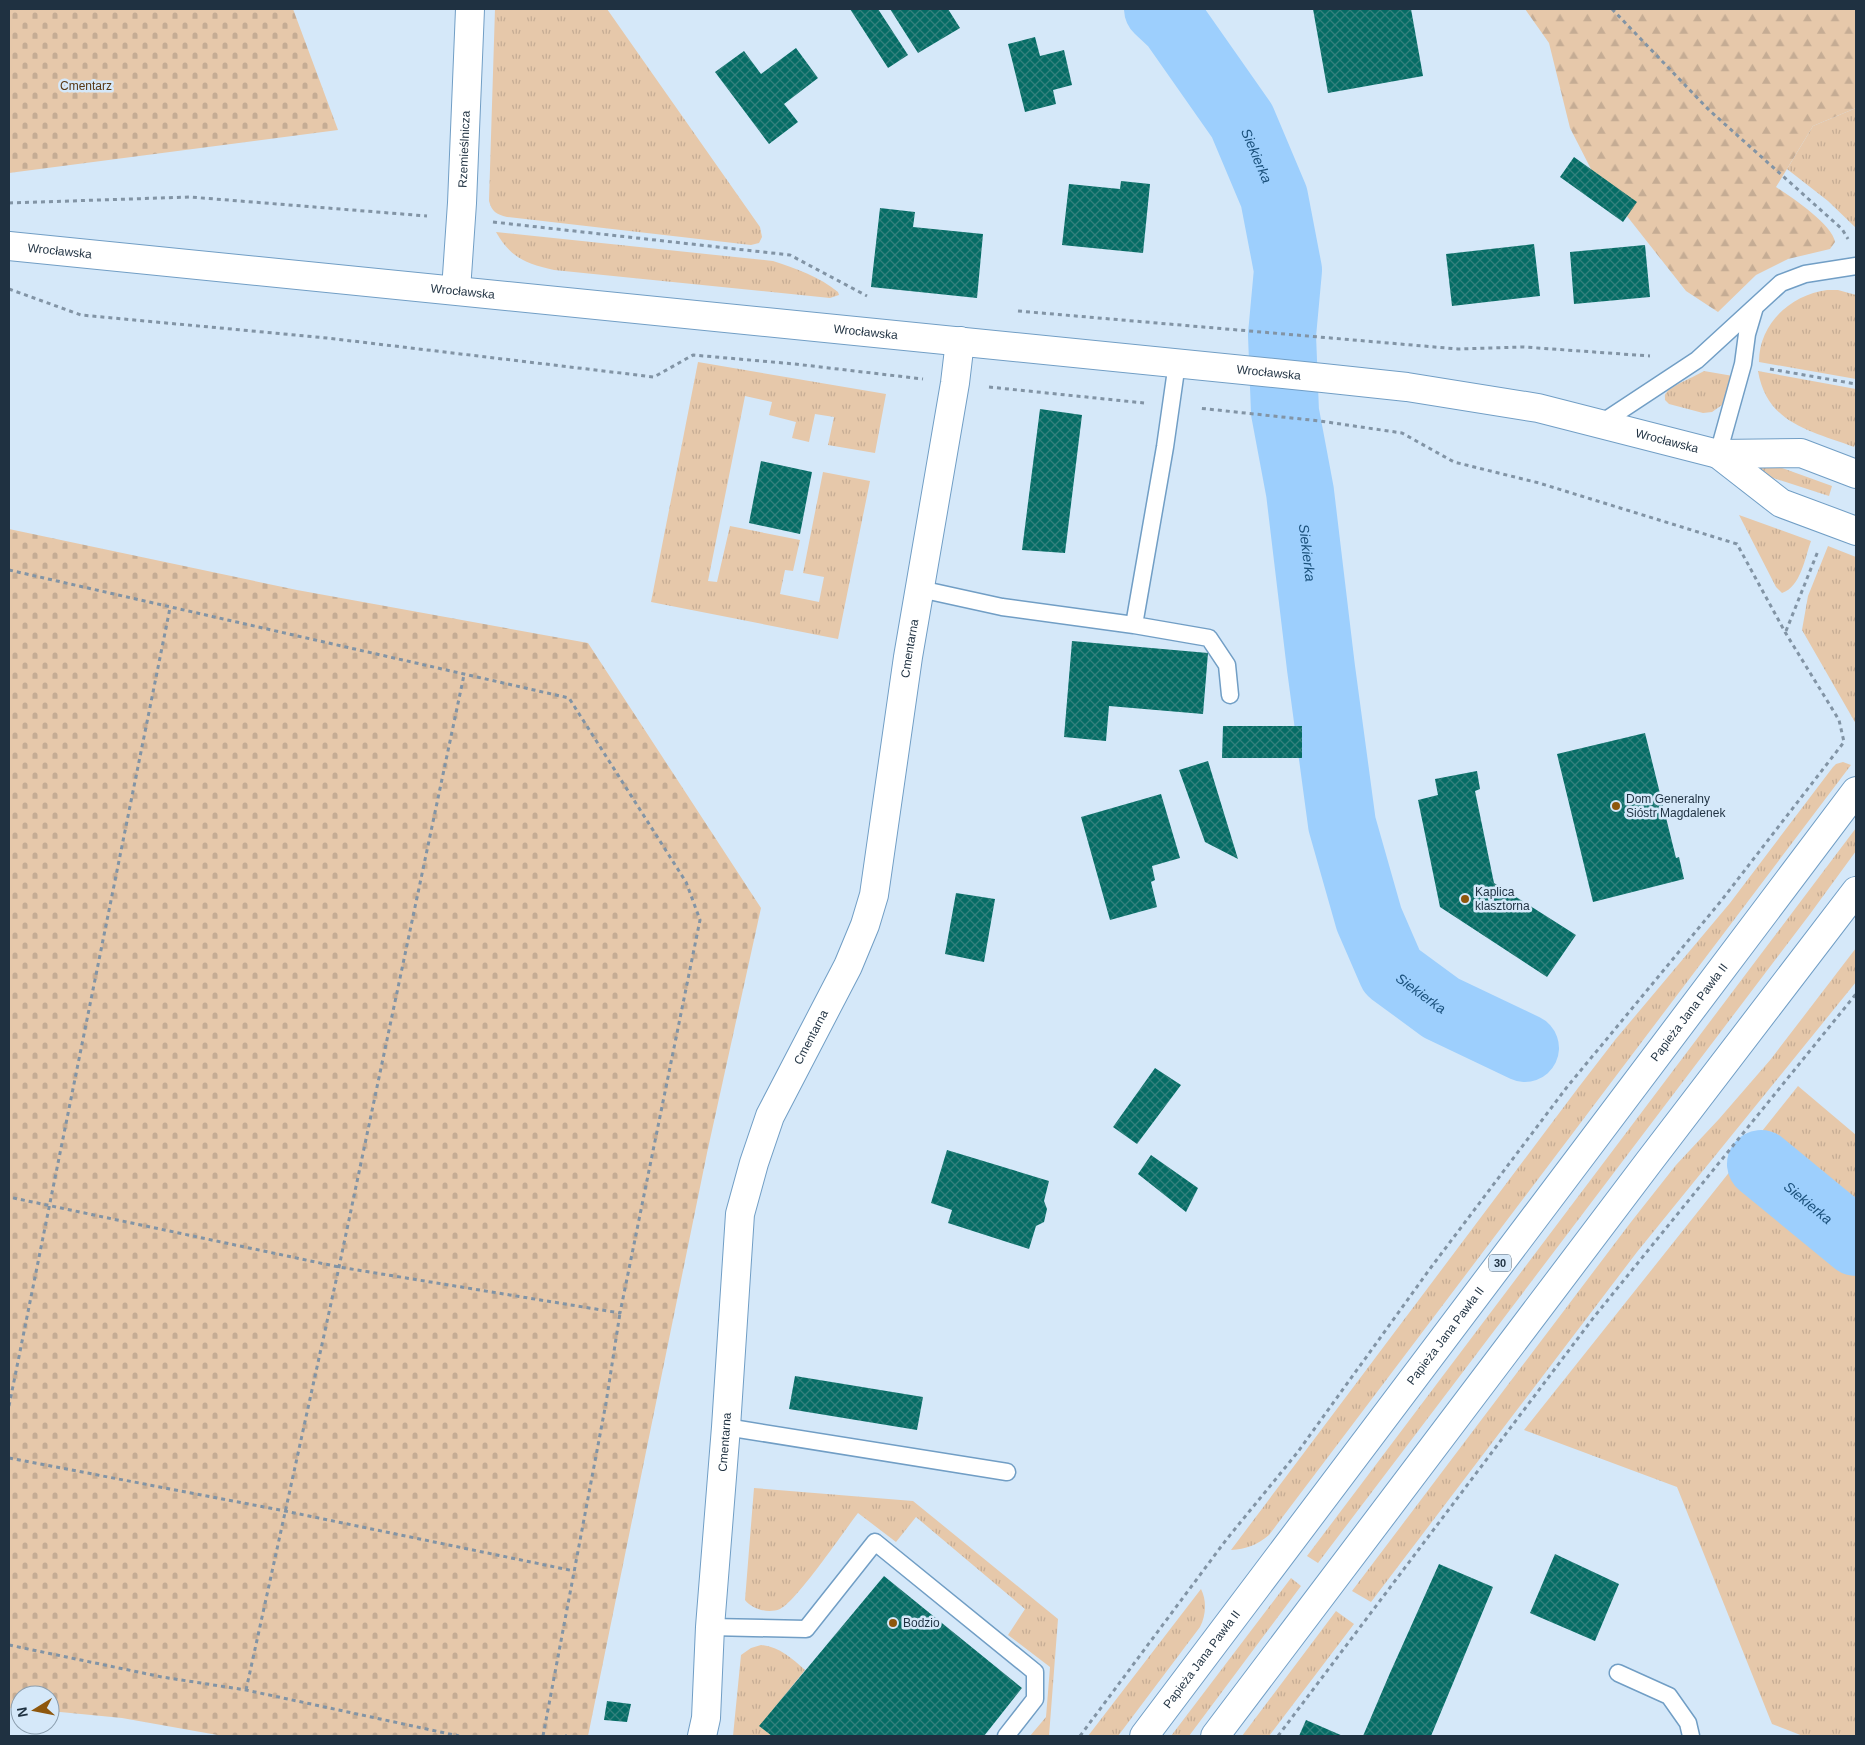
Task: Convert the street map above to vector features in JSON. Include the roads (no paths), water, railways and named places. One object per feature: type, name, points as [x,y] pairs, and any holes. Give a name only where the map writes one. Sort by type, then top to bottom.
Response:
[{"type":"main road","name":"Rzemieślnicza","points":[[456,290],[470,9]]},
{"type":"main road","name":"Wrocławska","points":[[9,246],[1407,387],[1538,408],[1718,454],[1801,453],[1856,474]]},
{"type":"main road","name":"Cmentarna","points":[[702,1736],[706,1718],[710,1627],[740,1214],[754,1163],[770,1116],[848,966],[866,925],[874,895],[908,657],[960,342]]},
{"type":"main road","name":"Wrocławska","points":[[1718,454],[1781,503],[1856,530]]},
{"type":"main road","name":"Papieża Jana Pawła II","points":[[1144,1736],[1856,791]]},
{"type":"main road","points":[[1215,1736],[1612,1210],[1856,891]]},
{"type":"lane","points":[[1600,424],[1696,360],[1781,283],[1805,274],[1856,266]]},
{"type":"lane","points":[[1718,454],[1743,364],[1747,334],[1755,307]]},
{"type":"lane","points":[[1134,625],[1176,363]]},
{"type":"lane","points":[[920,589],[1002,607],[1134,625],[1209,638],[1227,665],[1230,695]]},
{"type":"lane","points":[[726,1427],[1007,1472]]},
{"type":"lane","points":[[710,1627],[806,1629],[874,1542],[1036,1672],[1034,1699],[1006,1736]]},
{"type":"lane","points":[[1618,1673],[1669,1696],[1688,1723],[1691,1736]]},
{"type":"waterway","name":"Siekierka","points":[[1158,9],[1174,24],[1242,121],[1274,197],[1288,270],[1282,335],[1285,412],[1300,492],[1342,824],[1369,919],[1392,972],[1441,1008],[1525,1048]]},
{"type":"waterway","name":"Siekierka","points":[[1761,1164],[1856,1242]]},
{"type":"place","name":"Dom Generalny Sióstr Magdalenek","points":[[1616,806]]},
{"type":"place","name":"Kaplica klasztorna","points":[[1465,899]]},
{"type":"place","name":"Bodzio","points":[[893,1623]]},
{"type":"park label","name":"Cmentarz","points":[[86,86]]}]
